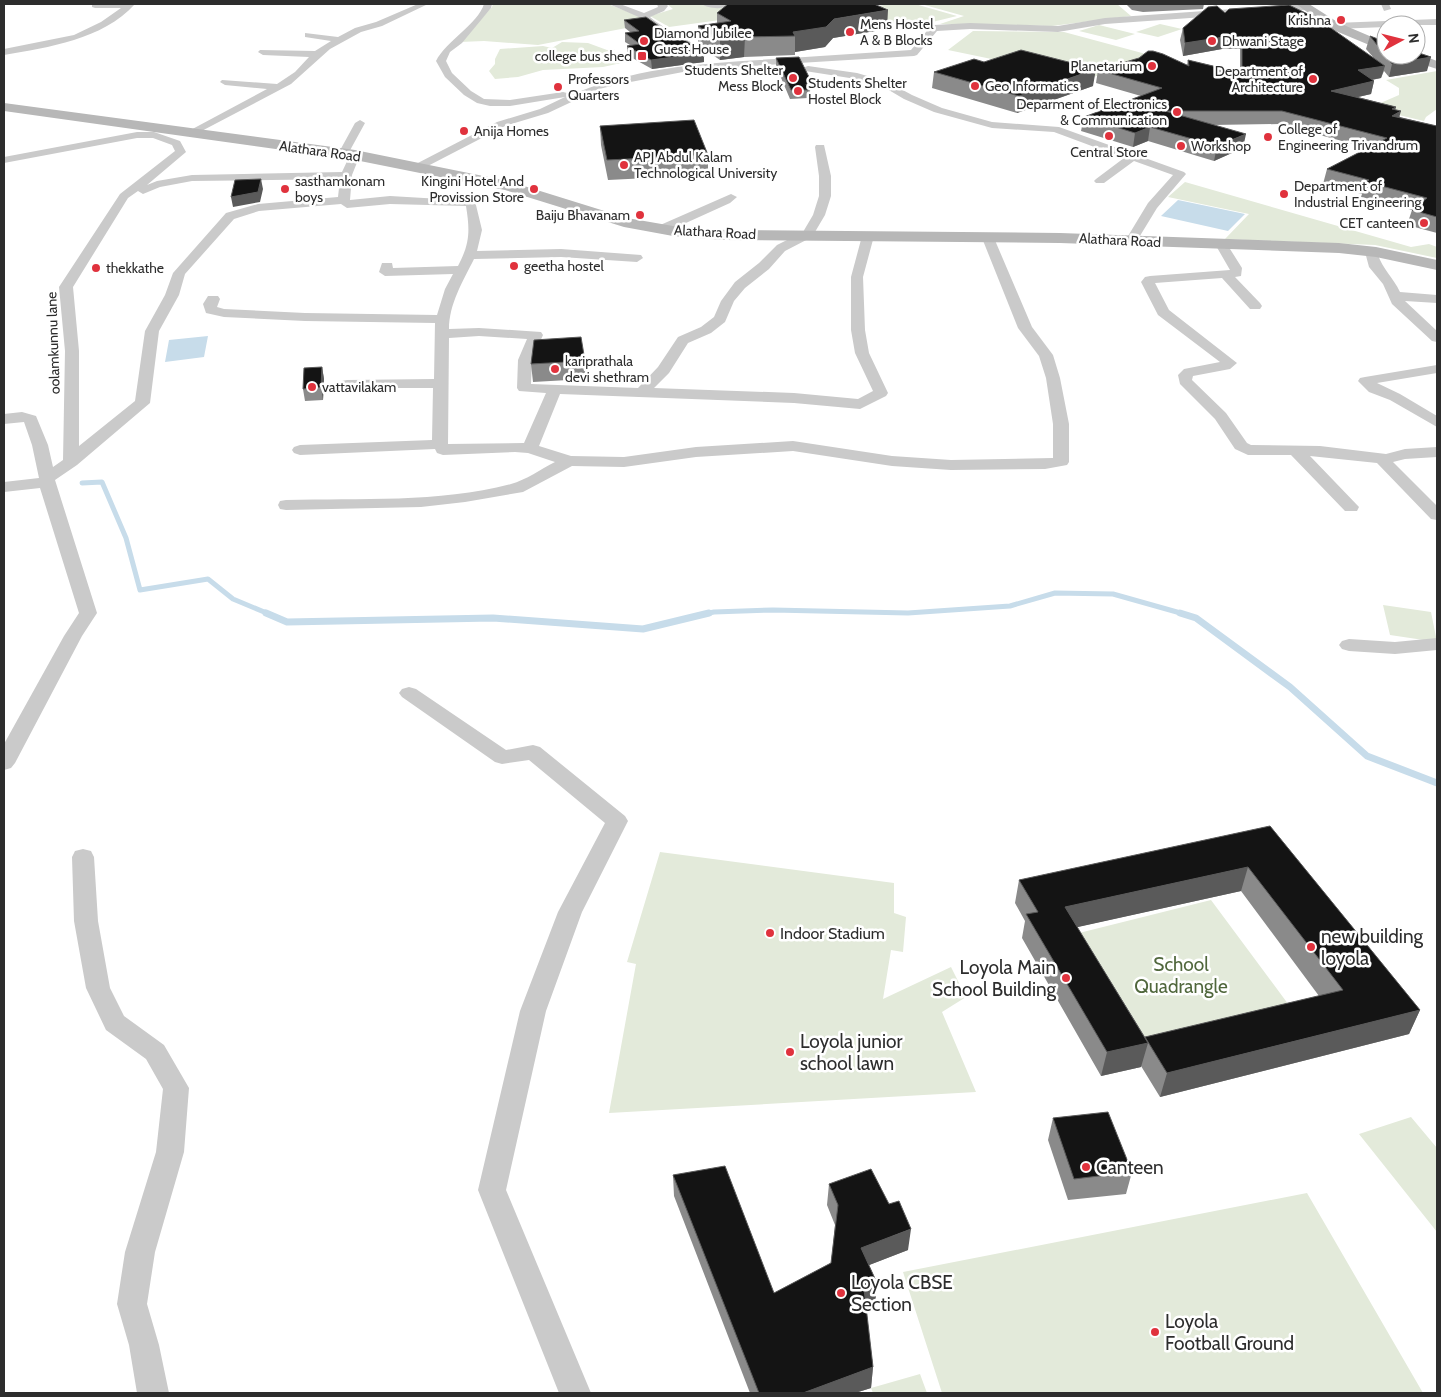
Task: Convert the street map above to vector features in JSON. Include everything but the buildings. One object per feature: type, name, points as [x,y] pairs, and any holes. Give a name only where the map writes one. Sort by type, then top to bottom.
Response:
[{"type":"street","points":[[95,5],[130,4]]},
{"type":"street","points":[[5,50],[77,37],[104,24],[130,4]]},
{"type":"street","points":[[190,133],[279,87],[298,74],[317,54],[358,30],[386,21],[424,4]]},
{"type":"street","points":[[488,4],[487,8],[459,41],[446,51],[441,61],[442,68],[448,76],[481,101],[503,103],[585,92]]},
{"type":"street","points":[[613,4],[644,16],[656,27],[677,38],[718,65]]},
{"type":"street","points":[[644,16],[661,10],[664,6],[661,4]]},
{"type":"street","points":[[706,4],[722,6]]},
{"type":"street","points":[[418,167],[501,124],[558,106],[585,92],[620,80],[718,65],[914,53],[934,28],[970,26],[1058,29],[1178,12],[1304,6],[1335,26],[1376,44]]},
{"type":"street","points":[[1118,10],[1130,19]]},
{"type":"street","points":[[1335,26],[1437,22]]},
{"type":"street","points":[[308,35],[340,40]]},
{"type":"street","points":[[262,52],[317,54]]},
{"type":"street","points":[[744,63],[821,70],[857,76],[885,84],[908,98],[938,110],[992,125],[1055,129],[1180,174],[1145,214],[1131,242]]},
{"type":"street","points":[[226,82],[279,87]]},
{"type":"street","name":"Alathara Road","points":[[4,107],[349,155],[418,167],[508,186],[624,222],[662,229],[725,235],[808,234],[1060,238],[1339,248],[1371,252],[1437,265]]},
{"type":"street","points":[[344,200],[349,155],[360,123]]},
{"type":"street","name":"oolamkunnu lane","points":[[4,160],[137,135],[154,135],[176,143],[181,152],[124,196],[66,287],[72,351],[70,462]]},
{"type":"street","points":[[643,391],[664,370],[682,340],[706,330],[720,319],[728,301],[740,285],[764,266],[781,248],[808,234],[819,215],[825,196],[825,176],[820,147]]},
{"type":"street","points":[[1100,180],[1132,156]]},
{"type":"street","points":[[124,196],[142,192],[158,184],[192,178],[346,175]]},
{"type":"street","points":[[662,229],[726,201],[731,197]]},
{"type":"street","points":[[4,488],[46,480],[142,403],[152,331],[172,295],[179,273],[230,216],[258,208],[344,200],[347,204],[390,200],[470,203],[476,230],[470,255],[452,289],[442,327],[440,444],[444,450],[530,448],[569,460],[624,462],[706,451],[793,446],[892,461],[951,465],[1046,464],[1060,462],[1061,424],[1046,355],[1026,328],[988,238]]},
{"type":"street","points":[[213,299],[210,304],[211,310],[224,313],[442,327],[479,332],[536,334],[525,356],[523,366],[524,388],[794,398],[860,404],[881,393],[862,354],[858,330],[857,276],[868,236]]},
{"type":"street","points":[[1221,244],[1236,268],[1236,272],[1157,279],[1150,280],[1148,284],[1163,312],[1230,363],[1225,366],[1189,372],[1185,375],[1185,381],[1221,416],[1241,446],[1248,450],[1320,451],[1386,459],[1405,454],[1437,452]]},
{"type":"street","points":[[1371,252],[1375,267],[1389,283],[1397,301],[1437,338]]},
{"type":"street","points":[[470,255],[561,253],[637,258]]},
{"type":"street","points":[[387,266],[385,272],[462,270]]},
{"type":"street","points":[[1226,274],[1255,306]]},
{"type":"street","points":[[1394,296],[1437,299]]},
{"type":"street","points":[[1437,369],[1365,381],[1374,390],[1395,397],[1437,422]]},
{"type":"street","points":[[347,384],[442,383]]},
{"type":"street","points":[[530,448],[555,389]]},
{"type":"street","points":[[4,419],[22,416],[31,420],[40,445],[46,480],[88,613],[73,636],[4,763]]},
{"type":"street","points":[[300,450],[440,444]]},
{"type":"street","points":[[1295,450],[1351,506]]},
{"type":"street","points":[[1386,459],[1385,463],[1388,468],[1437,515]]},
{"type":"street","points":[[286,506],[422,502],[465,497],[517,488],[569,460]]},
{"type":"street","points":[[1349,646],[1394,648],[1437,644]]},
{"type":"street","points":[[409,692],[502,757],[534,752],[617,821],[570,912],[533,1011],[492,1190],[575,1393]]},
{"type":"street","points":[[83,857],[86,921],[98,988],[115,1023],[155,1052],[176,1088],[170,1152],[140,1252],[132,1304],[144,1345],[153,1393]]},
{"type":"green space","points":[[493,4],[608,4],[639,16],[647,24],[538,45],[484,41],[460,42]]},
{"type":"green space","points":[[667,4],[803,4],[742,17],[669,27],[650,16],[673,9]]},
{"type":"green space","points":[[889,4],[915,4],[957,16],[916,26],[891,23],[859,10]]},
{"type":"green space","points":[[921,4],[1117,4],[1131,16],[1052,26],[940,24],[964,16]]},
{"type":"green space","points":[[1160,24],[1182,29],[1158,37],[1136,32]]},
{"type":"green space","points":[[1099,25],[1135,34],[1116,40],[1079,31]]},
{"type":"green space","points":[[973,31],[1064,32],[1157,57],[1087,79],[948,50]]},
{"type":"green space","points":[[562,42],[588,43],[607,50],[615,49],[597,55],[620,53],[630,61],[603,67],[543,70],[518,77],[495,79],[489,71],[495,64],[495,59],[500,49],[543,46],[552,48]]},
{"type":"green space","points":[[1437,71],[1437,109],[1426,117],[1424,121],[1369,108],[1399,95],[1399,88],[1386,80]]},
{"type":"green space","points":[[1185,182],[1411,247],[1429,244],[1437,247],[1437,258],[1375,245],[1225,239],[1249,214],[1168,197]]},
{"type":"green space","points":[[1383,605],[1431,612],[1437,642],[1390,635]]},
{"type":"green space","points":[[660,852],[894,883],[894,913],[906,917],[903,952],[891,950],[883,999],[951,967],[966,997],[942,1012],[976,1092],[609,1113],[636,964],[627,962]]},
{"type":"green space","name":"School Quadrangle","points":[[1211,900],[1297,1016],[1143,1052],[1071,935]]},
{"type":"green space","points":[[1411,1117],[1437,1148],[1437,1232],[1359,1134]]},
{"type":"green space","name":"Loyola Football Ground","points":[[1307,1193],[1423,1393],[942,1393],[903,1272]]},
{"type":"green space","points":[[920,1374],[927,1393],[873,1393],[871,1388]]},
{"type":"water","points":[[1178,200],[1245,214],[1228,231],[1161,216]]},
{"type":"water","points":[[208,336],[204,357],[165,362],[169,340]]},
{"type":"waterway","points":[[82,483],[102,482],[126,538],[140,590],[208,579],[233,599],[269,614]]},
{"type":"waterway","points":[[709,613],[773,610],[908,613],[1010,606],[1055,593],[1113,594],[1184,614]]},
{"type":"waterway","points":[[266,613],[287,622],[493,618],[643,629],[709,613]]},
{"type":"waterway","points":[[704,614],[709,613]]},
{"type":"waterway","points":[[1180,613],[1196,618],[1290,687],[1367,756],[1437,783]]},
{"type":"place","name":"Krishna","points":[[1341,20]]},
{"type":"place","name":"Mens Hostel A & B Blocks","points":[[850,32]]},
{"type":"place","name":"Diamond Jubilee Guest House","points":[[644,41]]},
{"type":"place","name":"Dhwani Stage","points":[[1212,41]]},
{"type":"place","name":"college bus shed","points":[[642,56]]},
{"type":"place","name":"Planetarium","points":[[1152,66]]},
{"type":"place","name":"Students Shelter Mess Block","points":[[793,78]]},
{"type":"place","name":"Department of Architecture","points":[[1313,79]]},
{"type":"place","name":"Geo Informatics","points":[[975,86]]},
{"type":"place","name":"Professors Quarters","points":[[558,87]]},
{"type":"place","name":"Students Shelter Hostel Block","points":[[798,91]]},
{"type":"place","name":"Deparment of Electronics & Communication","points":[[1177,112]]},
{"type":"place","name":"Anija Homes","points":[[464,131]]},
{"type":"place","name":"Central Store","points":[[1109,136]]},
{"type":"place","name":"College of Engineering Trivandrum","points":[[1268,137]]},
{"type":"place","name":"Workshop","points":[[1181,146]]},
{"type":"place","name":"APJ Abdul Kalam Technological University","points":[[624,165]]},
{"type":"place","name":"sasthamkonam boys","points":[[285,189]]},
{"type":"place","name":"Kingini Hotel And Provission Store","points":[[534,189]]},
{"type":"place","name":"Department of Industrial Engineering","points":[[1284,194]]},
{"type":"place","name":"Baiju Bhavanam","points":[[640,215]]},
{"type":"place","name":"CET canteen","points":[[1424,223]]},
{"type":"place","name":"geetha hostel","points":[[514,266]]},
{"type":"place","name":"thekkathe","points":[[96,268]]},
{"type":"place","name":"kariprathala devi shethram","points":[[555,369]]},
{"type":"place","name":"vattavilakam","points":[[312,387]]},
{"type":"place","name":"Indoor Stadium","points":[[770,933]]},
{"type":"place","name":"new building loyola","points":[[1311,947]]},
{"type":"place","name":"Loyola Main School Building","points":[[1066,978]]},
{"type":"place","name":"Loyola junior school lawn","points":[[790,1052]]},
{"type":"place","name":"Canteen","points":[[1086,1167]]},
{"type":"place","name":"Loyola CBSE Section","points":[[841,1293]]},
{"type":"place","name":"Loyola Football Ground","points":[[1155,1332]]}]
